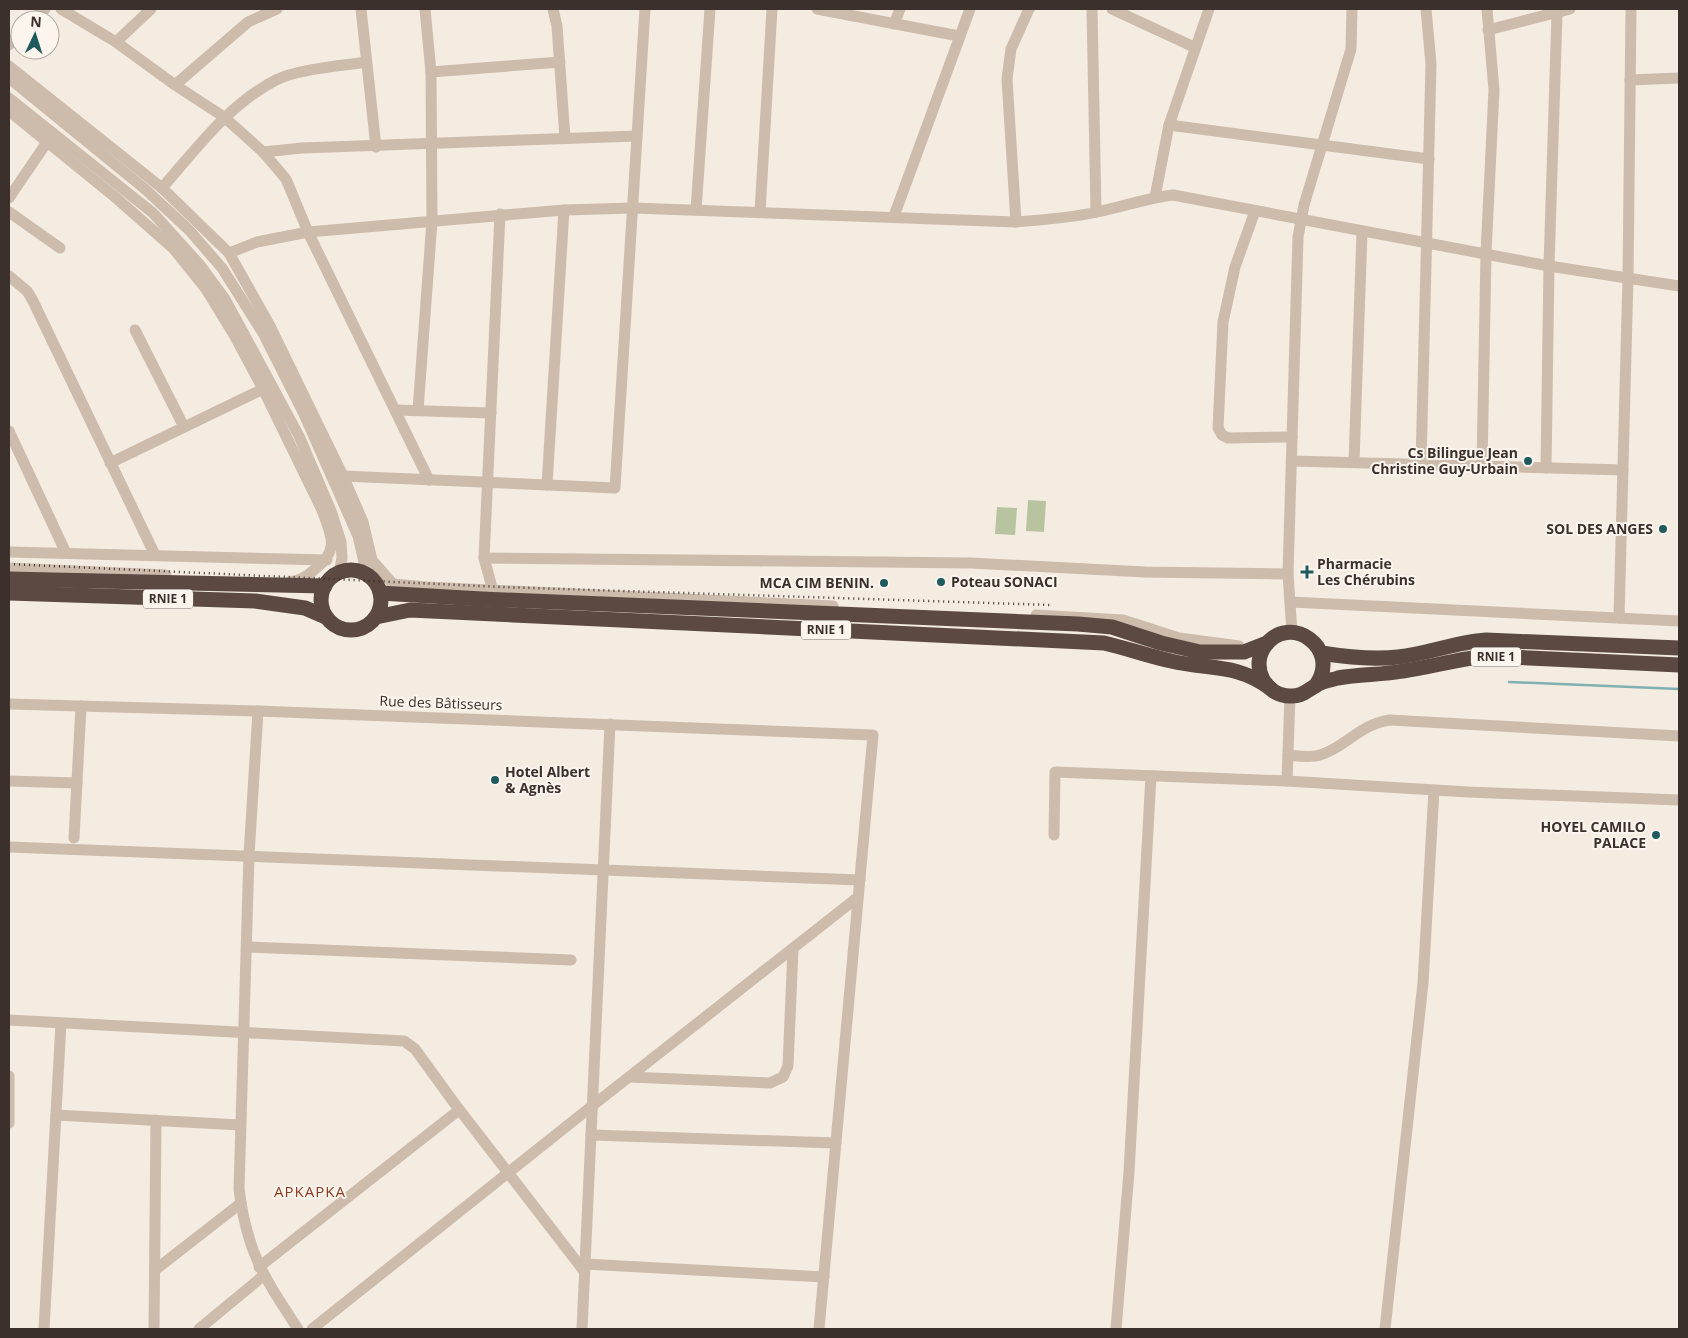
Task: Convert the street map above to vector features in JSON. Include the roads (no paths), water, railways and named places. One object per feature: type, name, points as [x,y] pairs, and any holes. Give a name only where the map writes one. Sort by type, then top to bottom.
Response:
[{"type":"highway","points":[[326,617],[321,598],[325,586],[329,579],[339,573],[351,571],[367,575],[375,582],[380,592],[381,605],[376,617]]},
{"type":"highway","name":"RNIE 1","points":[[9,578],[325,586]]},
{"type":"highway","name":"RNIE 1","points":[[9,592],[255,601],[305,608],[326,617],[335,626],[348,630],[366,626],[376,617],[410,610],[1104,643],[1171,661],[1242,672],[1279,694],[1290,696],[1304,694],[1316,685],[1338,678],[1397,672],[1468,658],[1489,656],[1679,665]]},
{"type":"highway","name":"RNIE 1","points":[[380,592],[492,600],[1078,624],[1112,627],[1161,644],[1200,652],[1226,654],[1244,652],[1261,646],[1279,635],[1292,633]]},
{"type":"highway","points":[[1292,633],[1310,638],[1321,652],[1323,669],[1316,685]]},
{"type":"highway","name":"RNIE 1","points":[[1321,652],[1377,659],[1422,653],[1465,642],[1486,640],[1679,648]]},
{"type":"highway","points":[[1261,646],[1259,664],[1261,676],[1270,688]]},
{"type":"street","points":[[61,9],[116,42],[175,85],[224,117],[263,152],[286,179],[308,232],[429,480]]},
{"type":"street","points":[[116,42],[151,9]]},
{"type":"street","points":[[175,85],[248,22],[277,9]]},
{"type":"street","points":[[361,9],[376,147]]},
{"type":"street","points":[[418,410],[432,221],[431,72],[425,9]]},
{"type":"street","points":[[553,9],[557,26],[564,138]]},
{"type":"street","points":[[338,477],[616,488],[645,9]]},
{"type":"street","points":[[696,210],[710,9]]},
{"type":"street","points":[[760,212],[772,9]]},
{"type":"street","points":[[817,9],[959,36]]},
{"type":"street","points":[[894,24],[900,9]]},
{"type":"street","points":[[894,216],[970,9]]},
{"type":"street","points":[[1016,222],[1007,79],[1011,49],[1029,9]]},
{"type":"street","points":[[1092,9],[1096,212]]},
{"type":"street","points":[[1112,9],[1194,47]]},
{"type":"street","points":[[1155,197],[1168,125],[1209,9]]},
{"type":"street","points":[[1292,633],[1288,574],[1297,251],[1301,220],[1350,48],[1352,9]]},
{"type":"street","points":[[1421,464],[1425,243],[1431,64],[1426,9]]},
{"type":"street","points":[[1482,466],[1486,253],[1494,90],[1487,9]]},
{"type":"street","points":[[1488,30],[1557,14],[1570,9]]},
{"type":"street","points":[[1619,618],[1628,277],[1631,9]]},
{"type":"street","points":[[1546,468],[1549,266],[1557,14]]},
{"type":"street","points":[[162,188],[224,117],[277,80],[292,75],[366,62]]},
{"type":"street","points":[[431,72],[560,62]]},
{"type":"street","points":[[9,66],[162,188],[230,253],[270,326],[338,477],[358,536],[367,575]]},
{"type":"street","points":[[9,78],[145,189],[189,230],[222,268],[263,333],[363,522],[372,560],[387,580],[395,585],[493,591],[1094,617],[1136,623],[1179,638],[1261,646]]},
{"type":"street","points":[[1630,80],[1679,78]]},
{"type":"street","points":[[9,98],[153,213],[195,259],[225,299],[299,436],[332,511],[341,542],[342,558],[339,573]]},
{"type":"street","points":[[9,111],[115,196],[173,248],[206,289],[233,332],[263,389],[322,510],[332,535],[331,548],[327,560],[303,578],[285,582],[9,568]]},
{"type":"street","points":[[1168,125],[1429,159]]},
{"type":"street","points":[[263,152],[302,148],[376,147],[637,136]]},
{"type":"street","points":[[9,198],[47,142]]},
{"type":"street","points":[[230,253],[257,242],[308,232],[564,210],[632,208],[894,216],[1016,222],[1048,220],[1096,212],[1155,197],[1185,196],[1362,232],[1486,253],[1549,266],[1679,286]]},
{"type":"street","points":[[547,485],[564,210]]},
{"type":"street","points":[[1255,210],[1236,267],[1224,322],[1218,428],[1222,435],[1228,438],[1292,437]]},
{"type":"street","points":[[9,212],[60,248]]},
{"type":"street","points":[[493,591],[484,558],[500,214]]},
{"type":"street","points":[[1354,462],[1362,232]]},
{"type":"street","points":[[9,276],[27,291],[32,299],[155,554]]},
{"type":"street","points":[[135,330],[184,427]]},
{"type":"street","points":[[110,463],[263,389]]},
{"type":"street","points":[[396,410],[491,413]]},
{"type":"street","points":[[9,431],[66,553]]},
{"type":"street","points":[[1292,461],[1623,470]]},
{"type":"street","points":[[9,552],[155,554],[327,560]]},
{"type":"street","points":[[484,558],[971,563],[1146,572],[1288,574]]},
{"type":"street","points":[[1291,602],[1679,621]]},
{"type":"street","points":[[1287,780],[1290,696]]},
{"type":"street","name":"Rue des Bâtisseurs","points":[[9,704],[258,711],[873,735],[860,880]]},
{"type":"street","points":[[74,838],[81,706]]},
{"type":"street","points":[[258,711],[249,855],[240,1125],[241,1203],[246,1234],[261,1272],[298,1329]]},
{"type":"street","points":[[1288,755],[1310,757],[1322,755],[1379,721],[1390,720],[1679,736]]},
{"type":"street","points":[[582,1329],[610,724]]},
{"type":"street","points":[[1054,835],[1055,772],[1287,780],[1434,790],[1679,800]]},
{"type":"street","points":[[1116,1329],[1129,1172],[1151,776]]},
{"type":"street","points":[[9,780],[77,783]]},
{"type":"street","points":[[1385,1329],[1423,983],[1434,790]]},
{"type":"street","points":[[9,847],[860,880],[819,1329]]},
{"type":"street","points":[[312,1329],[858,897]]},
{"type":"street","points":[[247,947],[571,960]]},
{"type":"street","points":[[630,1077],[770,1083],[783,1077],[788,1066],[793,949]]},
{"type":"street","points":[[9,1020],[404,1041],[415,1049],[508,1174],[584,1268],[824,1277]]},
{"type":"street","points":[[44,1329],[61,1023]]},
{"type":"street","points":[[9,1076],[9,1123]]},
{"type":"street","points":[[199,1329],[261,1272],[459,1110]]},
{"type":"street","points":[[56,1115],[240,1125]]},
{"type":"street","points":[[154,1329],[156,1120]]},
{"type":"street","points":[[591,1135],[836,1143]]},
{"type":"street","points":[[155,1270],[241,1203]]},
{"type":"waterway","points":[[1509,682],[1679,689]]},
{"type":"railway","points":[[9,564],[502,587],[1051,605]]},
{"type":"place","name":"Cs Bilingue Jean Christine Guy-Urbain","points":[[1528,461]]},
{"type":"place","name":"SOL DES ANGES","points":[[1663,529]]},
{"type":"place","name":"Pharmacie Les Chérubins","points":[[1307,572]]},
{"type":"place","name":"Poteau SONACI","points":[[941,582]]},
{"type":"place","name":"MCA CIM BENIN.","points":[[884,583]]},
{"type":"place","name":"Hotel Albert & Agnès","points":[[495,780]]},
{"type":"place","name":"HOYEL CAMILO PALACE","points":[[1656,835]]},
{"type":"district","name":"APKAPKA","points":[[310,1192]]}]
